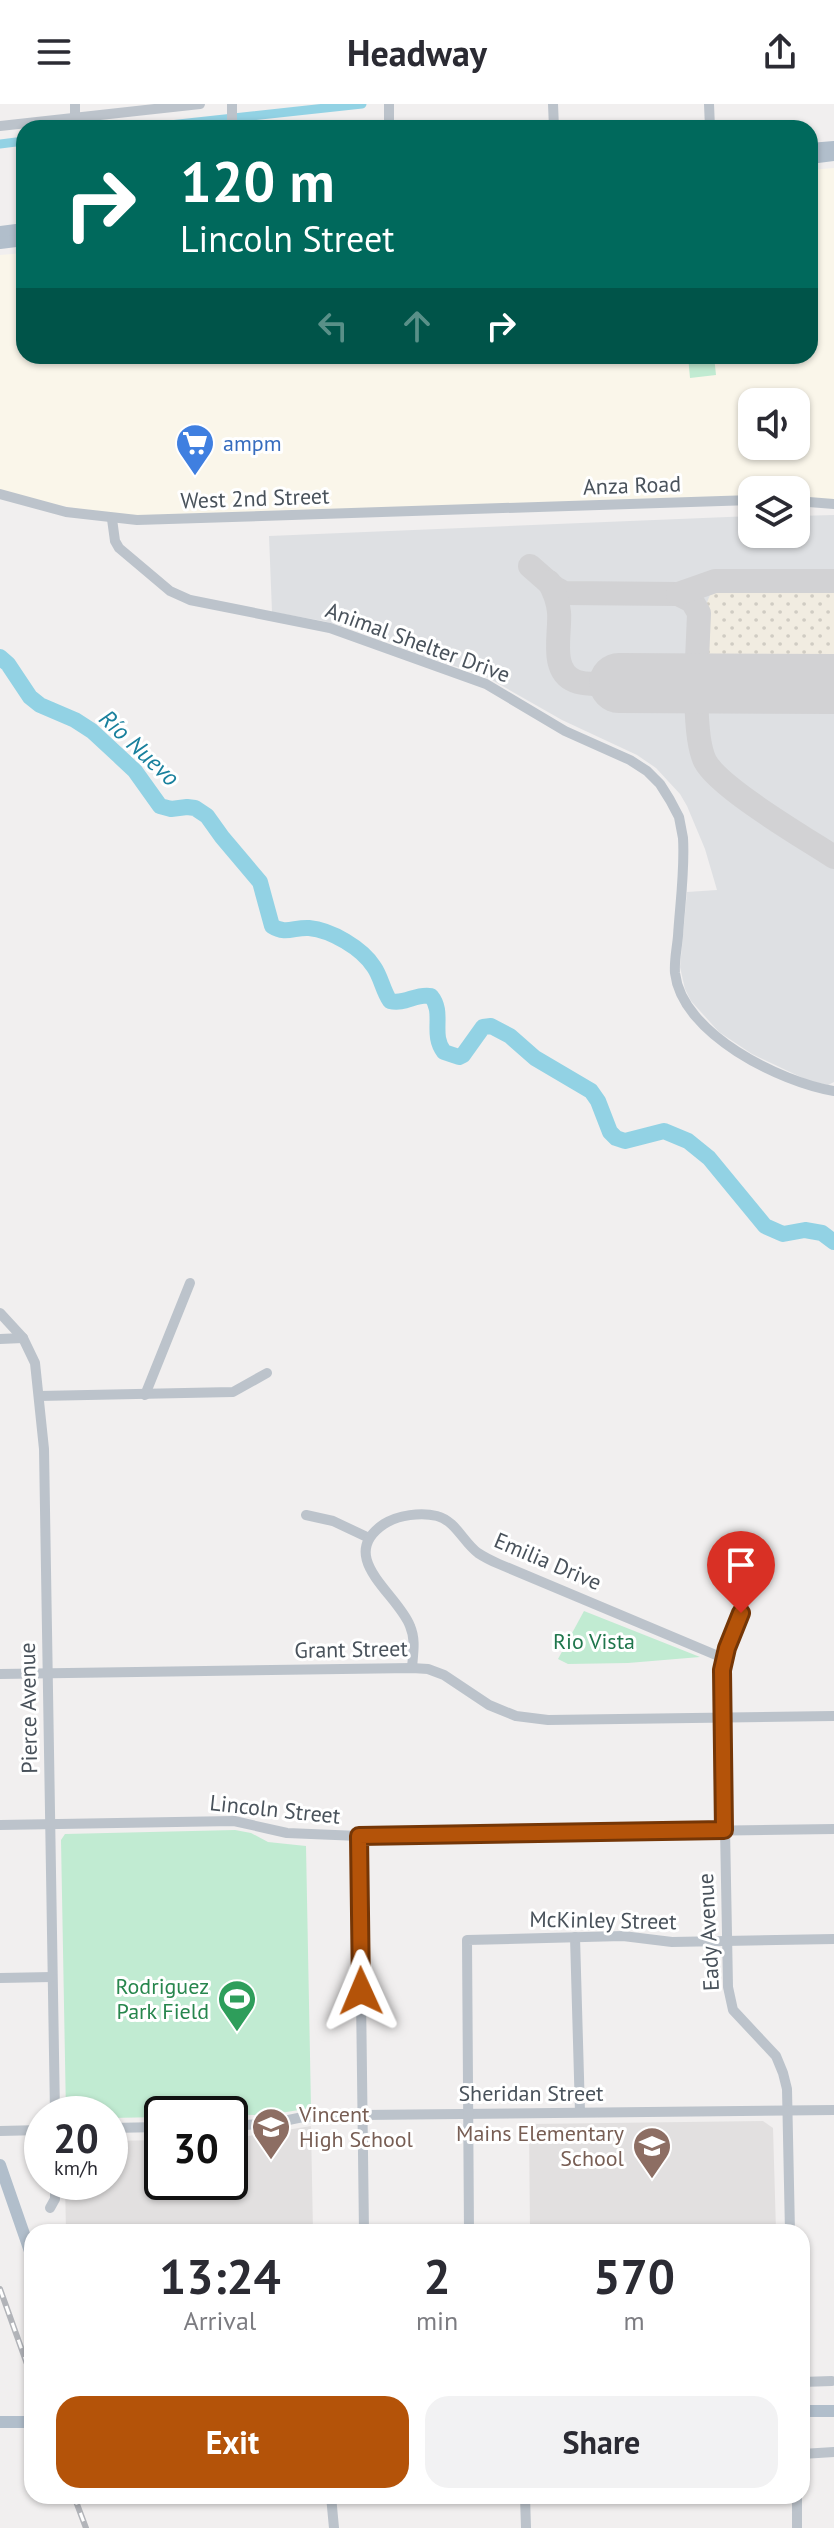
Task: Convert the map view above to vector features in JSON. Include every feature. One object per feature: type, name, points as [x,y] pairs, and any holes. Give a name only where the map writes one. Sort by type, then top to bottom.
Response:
[{"type":"main road","points":[[0,2165],[24,2234]]},
{"type":"main road","points":[[810,2411],[834,2411]]},
{"type":"main road","points":[[0,2422],[24,2422]]},
{"type":"street","points":[[89,120],[200,104]]},
{"type":"street","name":"West 2nd Street","points":[[0,494],[55,510],[112,519],[175,520],[514,509]]},
{"type":"street","name":"Anza Road","points":[[514,509],[738,501]]},
{"type":"street","points":[[810,502],[834,504]]},
{"type":"street","name":"Animal Shelter Drive","points":[[112,519],[119,548],[177,595],[330,628],[486,684],[565,731],[630,760],[647,771],[670,800],[679,817],[683,838],[675,970],[687,1007],[700,1023],[742,1055],[791,1079],[834,1091]]},
{"type":"street","points":[[145,1395],[190,1283]]},
{"type":"street","name":"Pierce Avenue","points":[[0,1313],[23,1338],[35,1363],[44,1449],[55,2096]]},
{"type":"street","points":[[0,1339],[23,1338]]},
{"type":"street","points":[[39,1396],[233,1392],[267,1373]]},
{"type":"street","points":[[306,1515],[333,1521],[369,1538],[366,1548],[368,1563],[376,1580],[410,1626],[414,1640],[412,1668]]},
{"type":"street","name":"Emilia Drive","points":[[369,1538],[387,1522],[403,1516],[439,1516],[451,1523],[477,1553],[723,1658]]},
{"type":"street","name":"Eady Avenue","points":[[741,1613],[723,1658],[728,1987],[733,2010],[776,2056],[785,2081],[790,2224]]},
{"type":"street","name":"Grant Street","points":[[0,1674],[412,1668],[428,1669],[444,1675],[489,1705],[516,1716],[548,1720],[834,1716]]},
{"type":"street","name":"Lincoln Street","points":[[0,1825],[234,1821],[287,1833],[359,1836],[834,1829]]},
{"type":"street","points":[[359,1836],[364,2224]]},
{"type":"street","name":"McKinley Street","points":[[469,2113],[467,1940],[623,1936],[672,1942],[834,1939]]},
{"type":"street","points":[[575,1937],[580,2112]]},
{"type":"street","points":[[0,1978],[52,1977]]},
{"type":"street","name":"Sheridan Street","points":[[248,2125],[303,2117],[363,2115],[834,2110]]},
{"type":"street","points":[[469,2113],[469,2224]]},
{"type":"street","points":[[0,2131],[24,2130]]},
{"type":"street","points":[[50,2208],[54,2200]]},
{"type":"street","points":[[810,2382],[832,2381]]},
{"type":"street","points":[[810,2454],[834,2452]]},
{"type":"street","points":[[332,2504],[334,2528]]},
{"type":"street","points":[[525,2504],[526,2528]]},
{"type":"street","points":[[797,2504],[797,2528]]},
{"type":"shaded area","points":[[834,168],[834,504],[810,502],[810,476],[738,476],[738,500],[137,520],[0,494],[0,255],[16,254],[16,364],[818,364],[818,169]]},
{"type":"shaded area","points":[[834,515],[834,1082],[828,1085],[809,1081],[752,1054],[719,1032],[691,1001],[680,967],[687,892],[717,890],[705,849],[687,806],[656,768],[637,755],[562,720],[485,676],[365,632],[272,612],[269,536],[738,517],[738,548],[810,548],[810,516]]},
{"type":"shaded area","name":"Mains Elementary School","points":[[763,2121],[773,2128],[776,2224],[530,2224],[529,2124]]},
{"type":"shaded area","name":"Vincent High School","points":[[311,2126],[313,2224],[66,2224],[65,2200],[128,2200],[128,2141],[144,2140],[144,2200],[248,2200],[248,2136]]},
{"type":"sand","points":[[720,589],[834,589],[834,669],[723,668],[711,662],[706,652],[706,605],[710,595]]},
{"type":"green space","points":[[689,364],[715,364],[716,375],[690,378]]},
{"type":"green space","name":"Rio Vista","points":[[584,1611],[700,1657],[568,1664],[558,1659]]},
{"type":"green space","points":[[235,1830],[251,1833],[268,1842],[306,1846],[311,2108],[248,2115],[248,2096],[144,2096],[144,2117],[128,2118],[128,2096],[66,2096],[61,1840],[65,1834]]},
{"type":"waterway","points":[[215,120],[362,104]]},
{"type":"waterway","points":[[0,144],[16,142]]},
{"type":"waterway","name":"Río Nuevo","points":[[0,657],[30,697],[92,731],[135,771],[160,806],[195,808],[207,816],[260,882],[272,926],[286,930],[318,929],[345,941],[369,960],[390,1001],[431,996],[437,1009],[438,1038],[444,1052],[459,1057],[463,1055],[483,1027],[491,1026],[510,1036],[535,1058],[591,1091],[610,1132],[616,1138],[625,1141],[664,1131],[688,1141],[709,1158],[765,1226],[783,1234],[805,1230],[822,1233],[834,1242]]},
{"type":"taxiway","points":[[530,566],[564,593],[678,594],[692,601],[699,613],[697,711],[705,761],[713,772],[744,798],[834,857]]},
{"type":"taxiway","points":[[678,594],[715,581],[834,581]]},
{"type":"taxiway","points":[[549,582],[558,608],[558,650],[562,669],[567,676],[580,683],[619,683]]},
{"type":"runway","points":[[619,683],[834,684]]},
{"type":"railway","points":[[0,2289],[24,2356]]},
{"type":"railway","points":[[77,2504],[86,2528]]},
{"type":"place","name":"ampm","points":[[195,477]]},
{"type":"place","name":"Rodriguez Park Field","points":[[237,2033]]},
{"type":"place","name":"Vincent High School","points":[[271,2161]]},
{"type":"place","name":"Mains Elementary School","points":[[652,2180]]},
{"type":"route","points":[[361,1991],[359,1836],[724,1830],[722,1670],[723,1658],[741,1613]]}]
